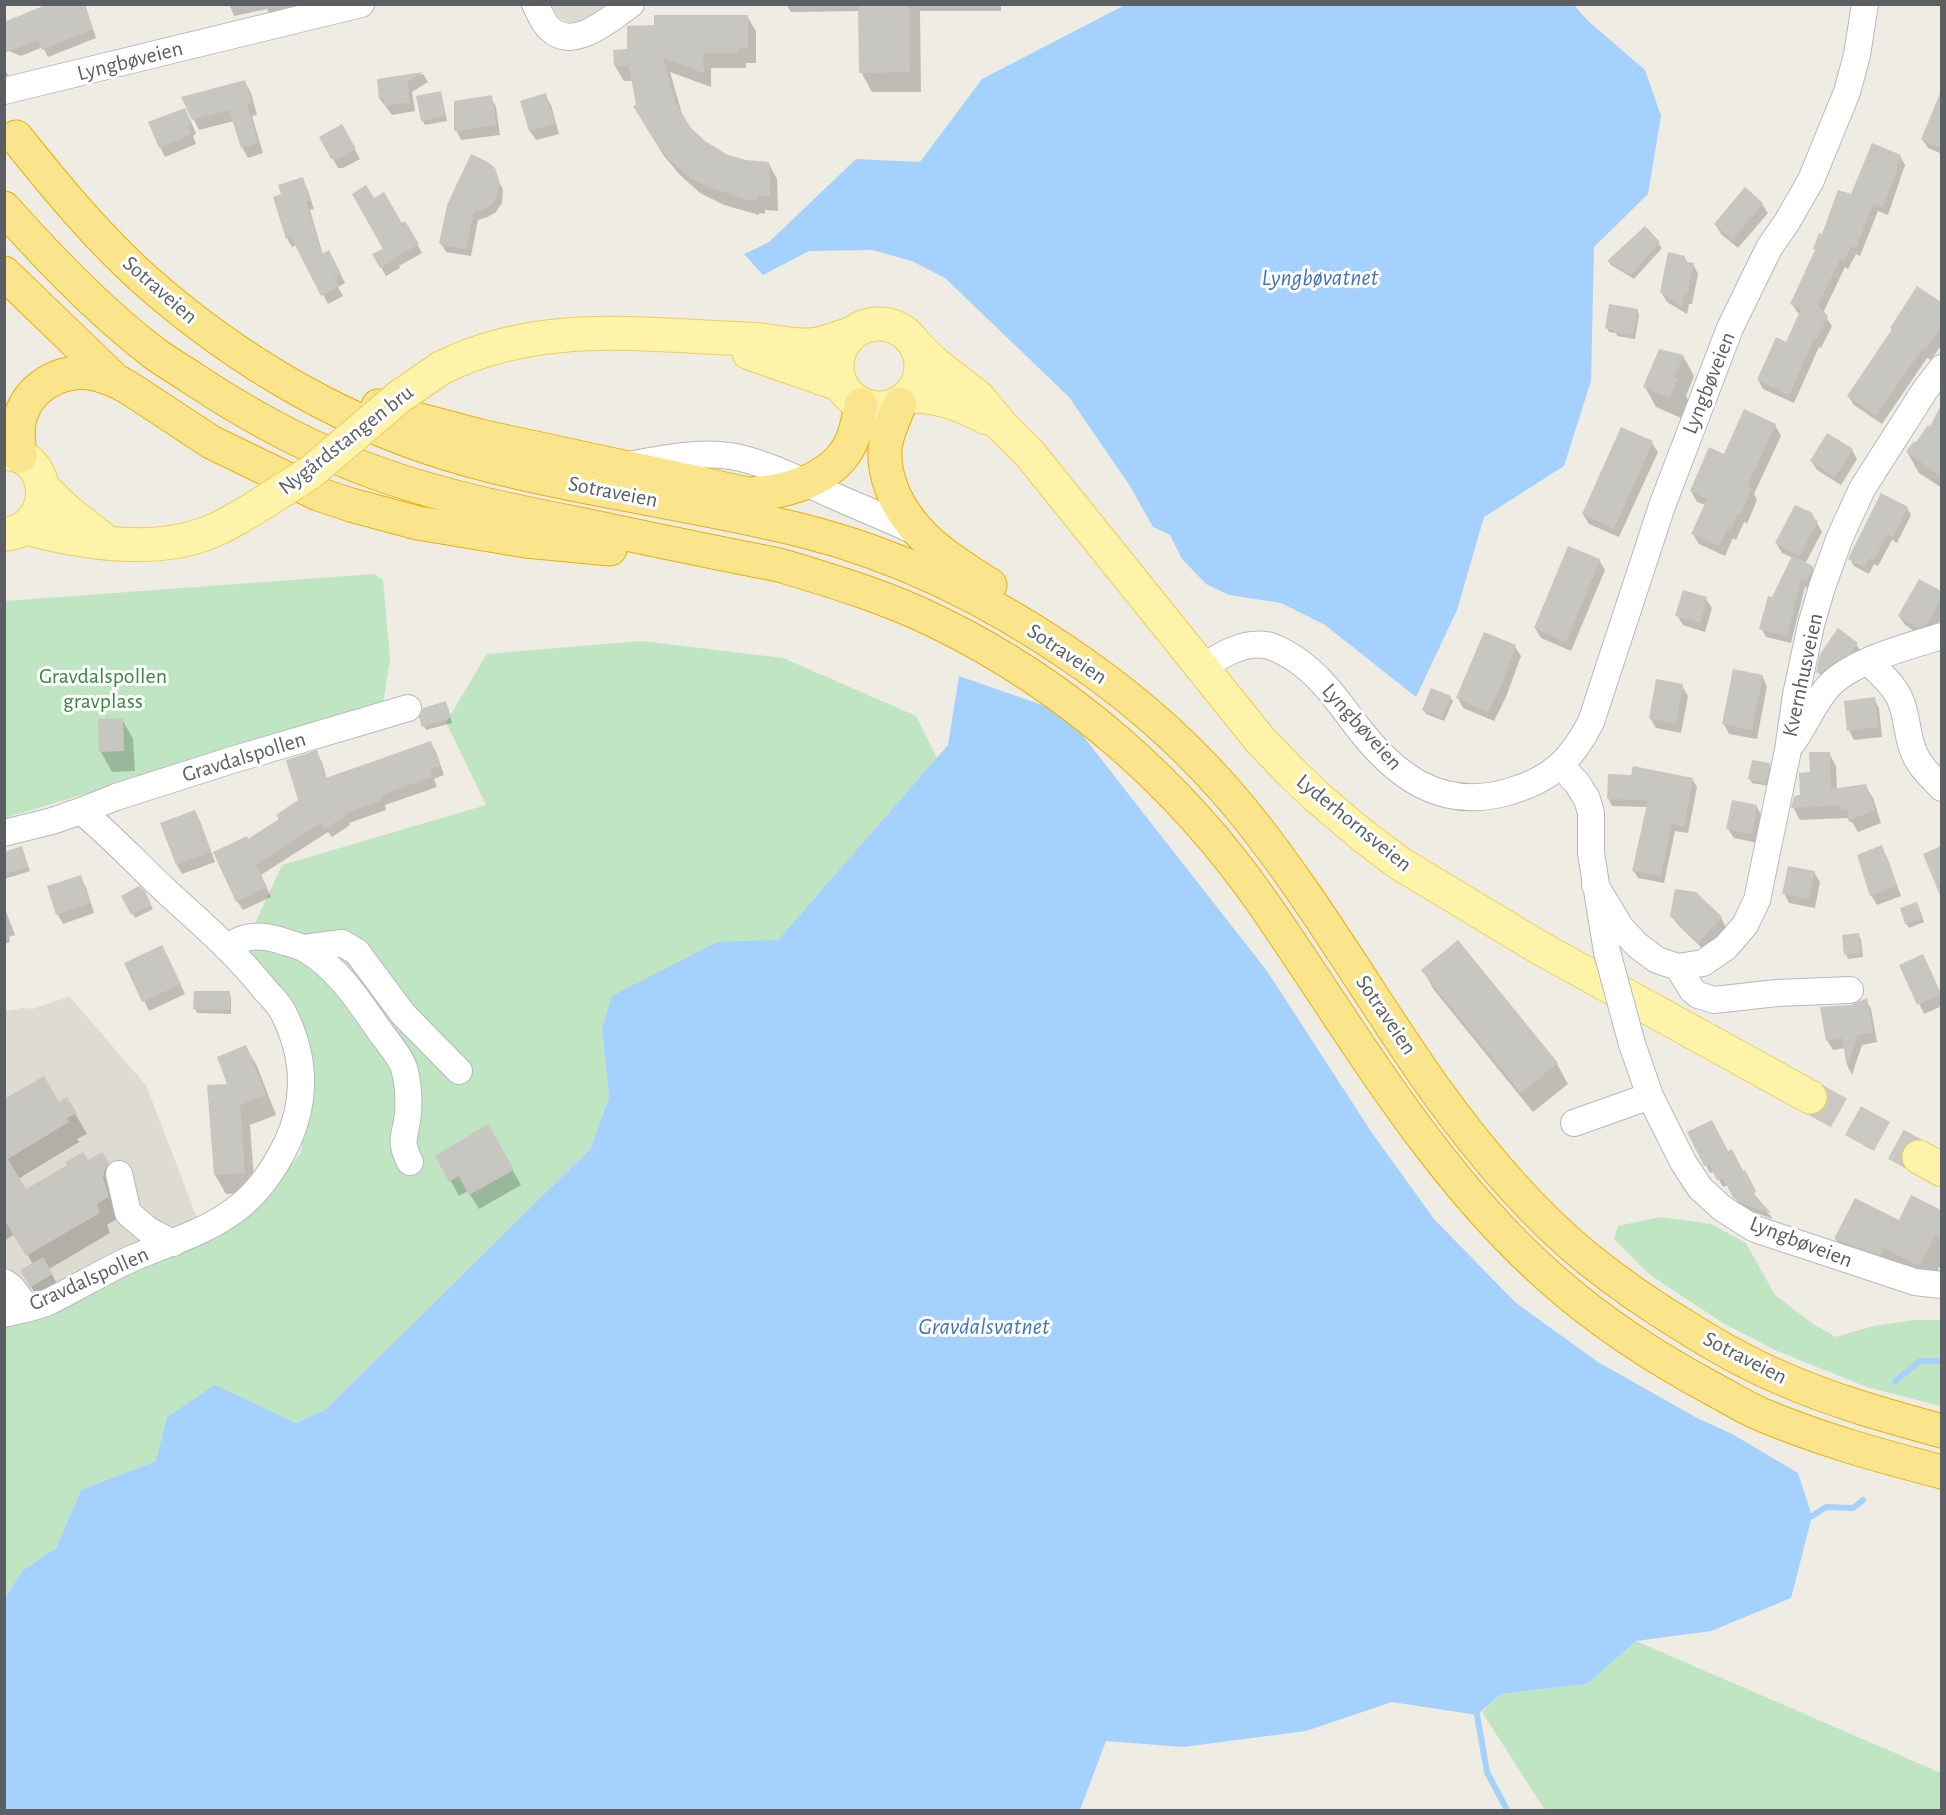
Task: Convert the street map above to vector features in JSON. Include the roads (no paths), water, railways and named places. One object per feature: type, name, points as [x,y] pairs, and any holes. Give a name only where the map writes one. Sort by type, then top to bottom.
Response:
[{"type":"highway","name":"Sotraveien","points":[[16,137],[60,192],[142,277],[192,319],[258,366],[306,393],[405,439],[465,459],[567,483],[800,530],[849,544],[953,587],[1020,622],[1084,664],[1141,707],[1197,761],[1241,808],[1294,879],[1433,1087],[1479,1148],[1529,1204],[1584,1255],[1644,1301],[1708,1341],[1777,1377],[1880,1414],[1941,1431]]},
{"type":"highway","name":"Sotraveien","points":[[4,208],[93,302],[155,353],[219,396],[275,429],[356,465],[434,492],[491,506],[779,565],[892,603],[935,621],[994,652],[1056,692],[1117,740],[1212,837],[1253,890],[1399,1106],[1447,1170],[1497,1226],[1555,1282],[1629,1338],[1686,1374],[1757,1413],[1873,1454],[1941,1472]]},
{"type":"highway","points":[[4,273],[116,381],[211,442],[318,494],[418,523],[526,541],[779,565]]},
{"type":"highway","points":[[258,366],[312,381],[397,414],[480,436],[748,494],[769,494],[785,490],[837,463],[853,437],[851,395]]},
{"type":"highway","points":[[12,454],[18,437],[23,407],[39,387],[66,374],[81,372],[116,381]]},
{"type":"highway","points":[[905,400],[886,443],[885,462],[887,477],[895,498],[918,533],[957,565],[1094,650],[1141,707]]},
{"type":"main road","points":[[880,324],[895,327],[908,334],[917,346],[921,360],[921,375],[917,386],[905,400],[887,408],[874,408],[851,395],[759,356],[687,337],[759,339],[809,345],[826,342],[866,326],[880,324]]},
{"type":"main road","name":"Nygårdstangen bru","points":[[111,545],[153,544],[187,539],[216,530],[311,472],[399,397],[441,368],[476,352],[544,337],[647,333],[687,337]]},
{"type":"main road","points":[[851,395],[837,371],[838,357],[843,343],[853,333]]},
{"type":"main road","name":"Lyderhornsveien","points":[[917,346],[933,362],[978,397],[1001,425],[1030,454],[1261,741],[1291,772],[1362,835],[1399,863],[1540,948],[1810,1097]]},
{"type":"main road","name":"Lyderhornsveien","points":[[905,400],[928,396],[946,400],[1001,425]]},
{"type":"main road","points":[[12,454],[29,461],[43,488],[67,511],[111,545]]},
{"type":"main road","points":[[15,531],[33,520],[39,510],[43,488]]},
{"type":"main road","points":[[15,531],[111,545]]},
{"type":"street","name":"Lyngbøveien","points":[[4,92],[248,39],[361,4]]},
{"type":"street","points":[[535,4],[550,29],[572,37],[592,31],[631,4]]},
{"type":"street","name":"Lyngbøveien","points":[[1202,668],[1227,652],[1244,646],[1269,645],[1284,652],[1310,669],[1333,693],[1353,722],[1386,760],[1405,776],[1437,792],[1456,797],[1478,798],[1500,795],[1532,784],[1561,766],[1573,753],[1591,722],[1681,453],[1730,328],[1769,248],[1811,180],[1832,130],[1847,92],[1857,55],[1865,4]]},
{"type":"street","name":"Kvernhusveien","points":[[1678,967],[1703,963],[1726,947],[1745,925],[1757,900],[1788,750],[1796,695],[1811,625],[1822,587],[1840,537],[1862,489],[1941,368]]},
{"type":"street","points":[[804,482],[888,517],[918,533]]},
{"type":"street","points":[[1788,750],[1827,688],[1840,676],[1868,662],[1941,636]]},
{"type":"street","points":[[1868,662],[1891,685],[1899,698],[1911,746],[1917,759],[1941,788]]},
{"type":"street","name":"Gravdalspollen","points":[[4,833],[52,821],[116,797],[232,759],[408,708]]},
{"type":"street","name":"Lyngbøveien","points":[[1561,766],[1577,783],[1587,799],[1591,813],[1591,853],[1595,885],[1607,952],[1632,1044],[1650,1096],[1683,1162],[1700,1188],[1723,1209],[1755,1229],[1915,1282],[1941,1285]]},
{"type":"street","name":"Gravdalspollen","points":[[16,1311],[46,1303],[132,1259],[212,1226],[237,1209],[259,1188],[276,1164],[292,1132],[300,1100],[302,1068],[294,1036],[282,1010],[258,980],[227,948],[158,884],[105,830],[81,811]]},
{"type":"street","points":[[1595,885],[1621,928],[1637,945],[1657,960],[1678,967],[1692,990],[1698,995],[1714,1000],[1777,993],[1850,990]]},
{"type":"street","points":[[227,948],[236,940],[252,936],[269,937],[303,948],[318,958],[339,978],[404,1066],[408,1090],[408,1115],[403,1135],[403,1149],[410,1162]]},
{"type":"street","points":[[303,948],[342,944],[357,952],[403,1014],[459,1071]]},
{"type":"street","points":[[1574,1123],[1650,1096]]},
{"type":"street","name":"Gravdalspollen","points":[[120,1174],[128,1213],[148,1230],[173,1243]]},
{"type":"street","points":[[4,1282],[10,1287],[16,1311]]},
{"type":"water","name":"Lyngbøvatnet","points":[[1125,5],[1574,5],[1587,20],[1645,70],[1661,116],[1648,194],[1594,247],[1591,381],[1564,466],[1484,517],[1457,610],[1416,697],[1325,625],[1281,603],[1229,595],[1206,584],[1182,559],[1170,535],[1153,527],[1130,486],[1069,397],[945,278],[912,261],[872,250],[809,251],[763,275],[744,254],[769,242],[856,159],[920,162],[982,79]]},
{"type":"water","name":"Gravdalsvatnet","points":[[959,676],[1065,713],[1267,971],[1372,1133],[1434,1219],[1516,1303],[1598,1362],[1697,1418],[1732,1434],[1798,1473],[1812,1516],[1791,1598],[1711,1631],[1636,1641],[1587,1684],[1501,1694],[1477,1715],[1392,1702],[1306,1731],[1183,1747],[1106,1741],[1080,1810],[5,1810],[5,1598],[22,1571],[56,1548],[81,1490],[156,1461],[167,1417],[215,1385],[296,1423],[325,1410],[591,1148],[609,1097],[602,1028],[612,996],[717,942],[778,940],[948,745]]},
{"type":"waterway","points":[[1895,1381],[1920,1361],[1942,1361]]},
{"type":"waterway","points":[[1812,1516],[1826,1507],[1853,1508],[1863,1500]]},
{"type":"waterway","points":[[1477,1715],[1487,1772],[1507,1810]]},
{"type":"tunnel","points":[[1810,1097],[1919,1157]]},
{"type":"park label","name":"Gravdalspollen gravplass","points":[[103,688]]}]
